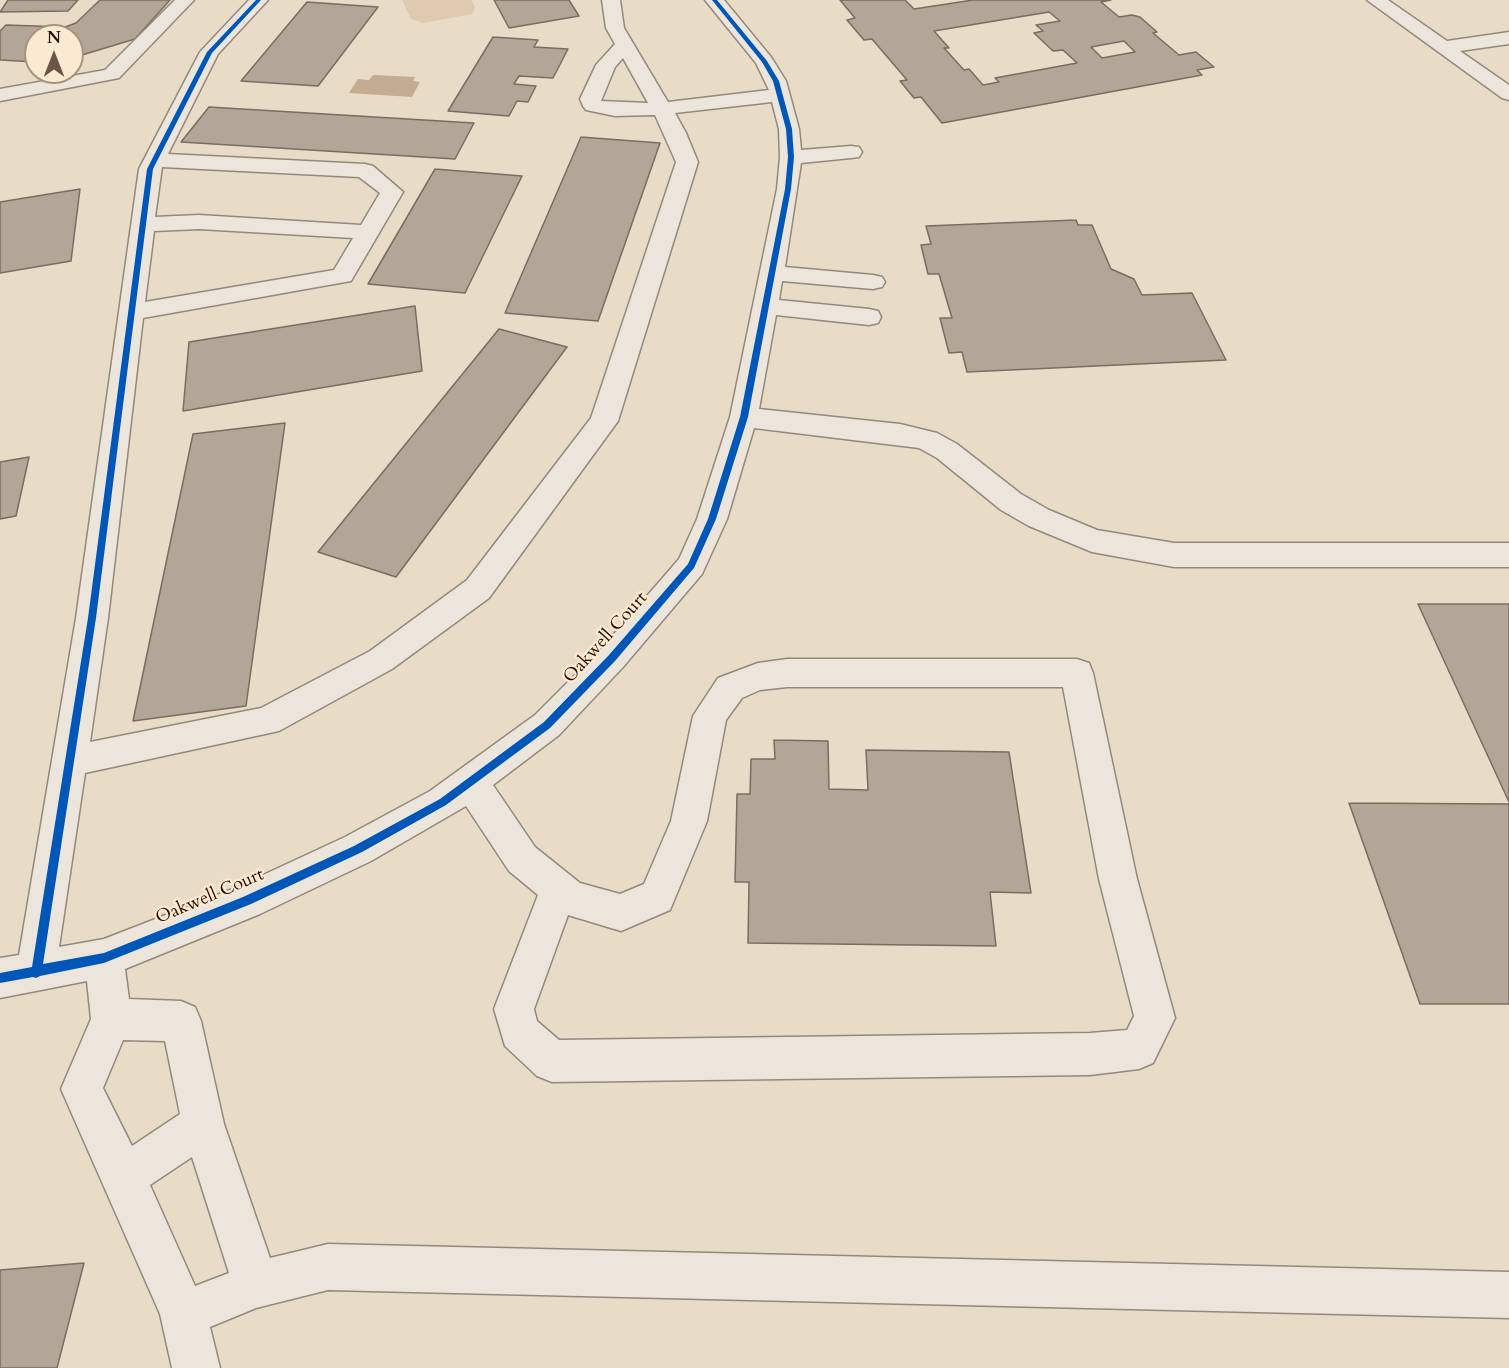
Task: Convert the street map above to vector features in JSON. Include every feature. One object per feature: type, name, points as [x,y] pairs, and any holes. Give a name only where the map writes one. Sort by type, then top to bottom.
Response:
[{"type":"street","points":[[0,95],[53,87],[112,74],[186,0]]},
{"type":"street","points":[[36,973],[94,606],[150,169],[210,52],[259,0]]},
{"type":"street","points":[[70,761],[267,721],[381,660],[478,589],[604,421],[687,162],[676,133],[615,28],[611,0]]},
{"type":"street","name":"Oakwell Court","points":[[0,978],[36,973],[104,958],[248,901],[358,849],[443,802],[547,724],[612,658],[691,566],[712,519],[744,417],[788,189],[791,157],[789,129],[778,88],[764,61],[714,0]]},
{"type":"street","points":[[1376,0],[1446,47],[1509,94]]},
{"type":"street","points":[[1446,47],[1509,38]]},
{"type":"street","points":[[625,45],[606,65],[590,99],[592,106],[615,110],[658,102],[778,88]]},
{"type":"street","points":[[791,157],[851,152]]},
{"type":"street","points":[[132,312],[342,276],[392,192],[365,171],[154,160]]},
{"type":"street","points":[[143,224],[199,222],[368,232]]},
{"type":"street","points":[[772,273],[873,282]]},
{"type":"street","points":[[766,306],[869,317]]},
{"type":"street","points":[[744,417],[900,434],[927,440],[947,450],[1011,502],[1039,518],[1092,541],[1174,555],[1509,555]]},
{"type":"street","points":[[470,782],[522,860],[559,889],[570,898],[621,913],[657,897],[689,821],[710,716],[730,688],[758,677],[788,673],[1077,673],[1118,879],[1155,1018],[1139,1049],[1090,1054],[552,1061],[519,1032],[514,1009],[559,889]]},
{"type":"street","points":[[104,958],[111,1019],[82,1089],[124,1177],[183,1314],[196,1368]]},
{"type":"street","points":[[111,1019],[181,1021],[203,1124],[256,1285]]},
{"type":"street","points":[[124,1177],[203,1124]]},
{"type":"street","points":[[183,1314],[256,1285],[328,1267],[1509,1295]]},
{"type":"shaded area","points":[[402,0],[471,0],[475,7],[472,14],[423,23],[411,19]]},
{"type":"shaded area","points":[[373,75],[415,77],[413,81],[420,82],[412,97],[349,93],[358,79],[369,80]]},
{"type":"building","points":[[8,0],[78,0],[68,11],[0,12]]},
{"type":"building","points":[[100,0],[170,0],[135,39],[84,54],[84,24],[73,24]]},
{"type":"building","points":[[494,0],[569,0],[579,16],[509,28]]},
{"type":"building","points":[[840,0],[905,0],[914,9],[973,0],[1111,0],[1101,2],[1119,17],[1132,15],[1140,17],[1157,32],[1153,33],[1179,55],[1196,52],[1214,67],[1197,70],[1202,75],[942,123],[921,97],[914,98],[900,81],[907,80],[872,39],[864,40],[847,20],[855,18]],"holes":[[[1049,12],[1060,21],[1036,25],[1043,31],[1034,33],[1053,51],[1063,50],[1077,63],[995,78],[999,82],[983,85],[969,69],[964,70],[944,48],[949,48],[934,31]],[[1124,41],[1135,52],[1102,58],[1091,47]]]},
{"type":"building","points":[[307,2],[378,7],[318,86],[241,81]]},
{"type":"building","points":[[6,25],[24,26],[24,61],[0,60],[0,31]]},
{"type":"building","points":[[493,37],[538,40],[534,47],[568,49],[553,78],[519,76],[514,84],[536,86],[528,102],[517,101],[509,116],[448,111]]},
{"type":"building","points":[[209,107],[474,123],[455,159],[181,142]]},
{"type":"building","points":[[581,137],[660,143],[598,321],[505,313]]},
{"type":"building","points":[[435,169],[522,176],[465,293],[368,284]]},
{"type":"building","points":[[80,189],[71,261],[0,273],[0,202]]},
{"type":"building","points":[[1076,220],[1078,225],[1092,225],[1111,269],[1134,279],[1142,295],[1192,293],[1226,360],[967,372],[962,352],[949,353],[940,318],[952,318],[939,274],[928,274],[921,245],[931,244],[926,226]]},
{"type":"building","points":[[415,306],[422,371],[183,411],[189,342]]},
{"type":"building","points":[[499,329],[567,347],[396,577],[318,552]]},
{"type":"building","points":[[285,423],[246,706],[133,721],[193,434]]},
{"type":"building","points":[[29,457],[16,516],[0,519],[0,462]]},
{"type":"building","points":[[1418,604],[1509,604],[1509,802]]},
{"type":"building","points":[[774,740],[828,741],[829,789],[868,790],[866,750],[1009,752],[1031,893],[990,892],[996,946],[748,943],[749,882],[735,882],[737,794],[750,794],[751,759],[775,759]]},
{"type":"building","points":[[1349,803],[1509,804],[1509,1004],[1420,1004]]},
{"type":"building","points":[[84,1263],[57,1368],[0,1368],[0,1270]]},
{"type":"cycle path","points":[[36,973],[92,618],[150,169],[210,52],[259,0]]},
{"type":"cycle path","points":[[0,978],[104,958],[247,901],[358,849],[443,802],[547,725],[612,658],[691,566],[712,519],[744,417],[788,189],[791,157],[789,129],[776,81],[764,61],[714,0]]}]
